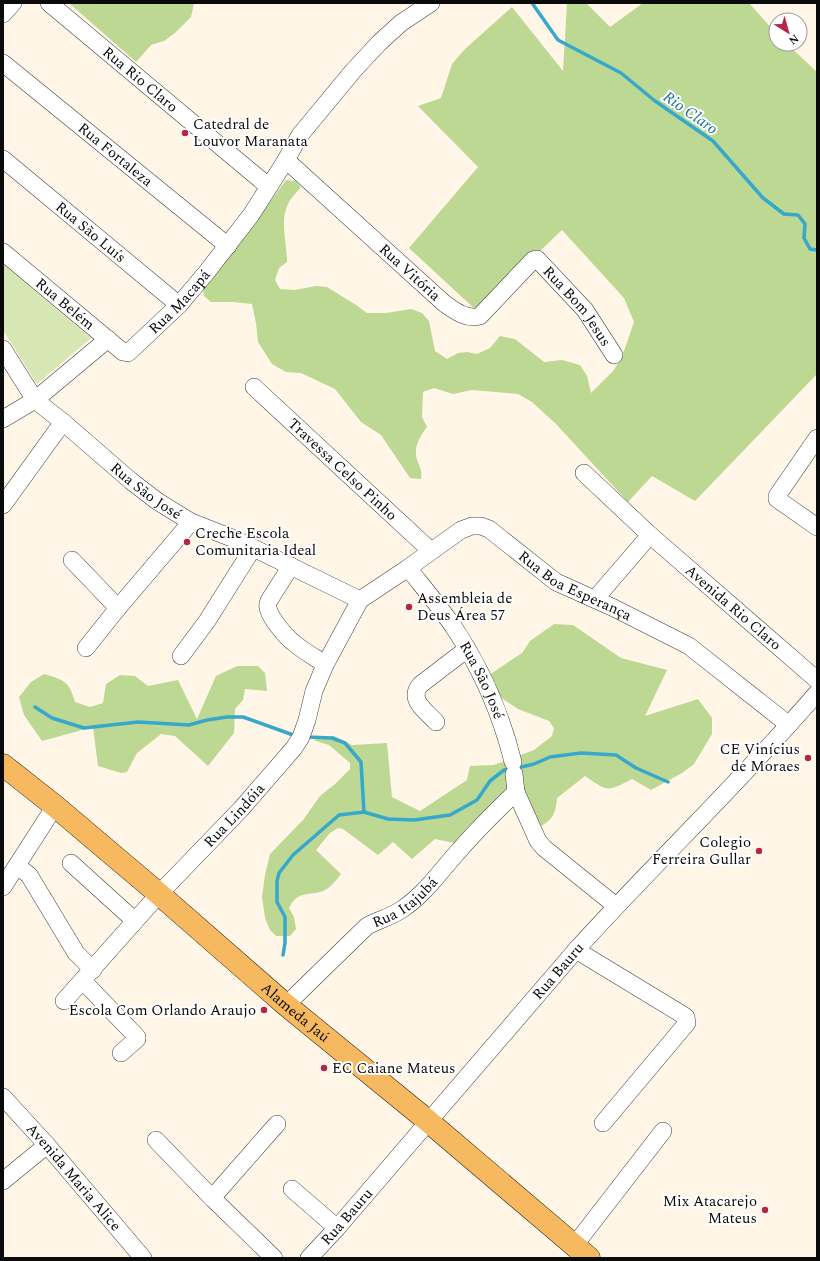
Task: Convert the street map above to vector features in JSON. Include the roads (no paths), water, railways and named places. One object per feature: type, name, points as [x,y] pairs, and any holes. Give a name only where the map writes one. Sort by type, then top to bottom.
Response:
[{"type":"main road","name":"Alameda Jaú","points":[[3,765],[55,806],[159,894],[286,1005],[582,1252]]},
{"type":"street","points":[[3,14],[13,3]]},
{"type":"street","name":"Rua Rio Claro","points":[[49,3],[268,186]]},
{"type":"street","points":[[228,246],[251,214],[286,160],[300,135],[353,71],[378,43],[401,23],[431,3]]},
{"type":"street","name":"Rua Fortaleza","points":[[3,63],[228,246]]},
{"type":"street","name":"Rua São Luís","points":[[3,159],[179,305]]},
{"type":"street","name":"Rua Vitória","points":[[286,160],[445,304],[473,319],[480,316],[534,260],[537,259]]},
{"type":"street","name":"Rua Macapá","points":[[128,353],[179,305],[228,246]]},
{"type":"street","name":"Rua Belém","points":[[3,252],[123,352],[128,353]]},
{"type":"street","name":"Rua Bom Jesus","points":[[537,259],[585,310],[614,355]]},
{"type":"street","points":[[3,419],[35,400],[108,339]]},
{"type":"street","name":"Rua São José","points":[[3,349],[35,400],[63,422],[132,482],[157,501],[191,522],[236,540],[360,600]]},
{"type":"street","name":"Travessa Celso Pinho","points":[[254,387],[431,551]]},
{"type":"street","points":[[3,505],[17,488],[63,422]]},
{"type":"street","points":[[817,438],[776,496],[817,527]]},
{"type":"street","name":"Avenida Rio Claro","points":[[584,473],[650,535],[817,680]]},
{"type":"street","points":[[86,648],[191,522]]},
{"type":"street","name":"Rua Boa Esperança","points":[[360,600],[461,530],[472,526],[481,526],[489,529],[556,582],[680,640],[789,725]]},
{"type":"street","points":[[595,599],[650,535]]},
{"type":"street","points":[[182,656],[207,621],[253,548]]},
{"type":"street","points":[[72,560],[118,608]]},
{"type":"street","points":[[291,566],[270,599],[268,609],[287,637],[317,660]]},
{"type":"street","name":"Rua São José","points":[[408,568],[452,626],[484,678],[496,706],[507,740],[516,792],[538,841],[544,848],[616,906]]},
{"type":"street","name":"Rua Lindóia","points":[[64,1001],[159,894],[241,809],[294,748],[301,737],[314,691],[325,665],[360,600]]},
{"type":"street","points":[[436,722],[418,702],[415,696],[416,690],[420,685],[467,649]]},
{"type":"street","name":"Rua Bauru","points":[[309,1258],[337,1228],[576,950],[616,906],[689,832],[817,693]]},
{"type":"street","name":"Rua Itajubá","points":[[286,1005],[367,926],[391,916],[416,898],[433,883],[455,855],[516,792]]},
{"type":"street","points":[[3,887],[55,806]]},
{"type":"street","points":[[71,863],[135,921]]},
{"type":"street","points":[[17,866],[29,875],[88,975],[136,1036],[137,1039],[121,1053]]},
{"type":"street","points":[[576,950],[683,1015],[687,1023],[603,1123]]},
{"type":"street","name":"Avenida Maria Alice","points":[[3,1097],[47,1145],[143,1258]]},
{"type":"street","points":[[212,1198],[277,1124]]},
{"type":"street","points":[[582,1252],[663,1131]]},
{"type":"street","points":[[156,1140],[212,1198],[274,1258]]},
{"type":"street","points":[[3,1181],[47,1145]]},
{"type":"street","points":[[292,1189],[337,1228]]},
{"type":"waterway","name":"Rio Claro","points":[[532,3],[558,40],[621,73],[655,101],[713,141],[763,198],[784,214],[798,215],[805,224],[804,238],[810,249],[817,250]]},
{"type":"waterway","points":[[35,707],[52,718],[84,728],[138,722],[189,725],[227,717],[243,717],[296,736]]},
{"type":"waterway","points":[[306,737],[332,738],[345,743],[361,762],[364,812]]},
{"type":"waterway","points":[[517,768],[534,764],[550,757],[581,753],[616,755],[636,768],[668,782]]},
{"type":"waterway","points":[[283,955],[285,943],[285,917],[277,902],[277,881],[279,873],[293,855],[339,815],[364,812],[388,819],[414,820],[450,815],[477,800],[490,781],[504,770],[511,769]]},
{"type":"place","name":"Catedral de Louvor Maranata","points":[[185,133]]},
{"type":"place","name":"Creche Escola Comunitaria Ideal","points":[[187,542]]},
{"type":"place","name":"Assembleia de Deus Área 57","points":[[409,607]]},
{"type":"place","name":"CE Vinícius de Moraes","points":[[808,758]]},
{"type":"place","name":"Colegio Ferreira Gullar","points":[[759,851]]},
{"type":"place","name":"Escola Com Orlando Araujo","points":[[264,1010]]},
{"type":"place","name":"EC Caiane Mateus","points":[[324,1068]]},
{"type":"place","name":"Mix Atacarejo Mateus","points":[[765,1210]]}]
